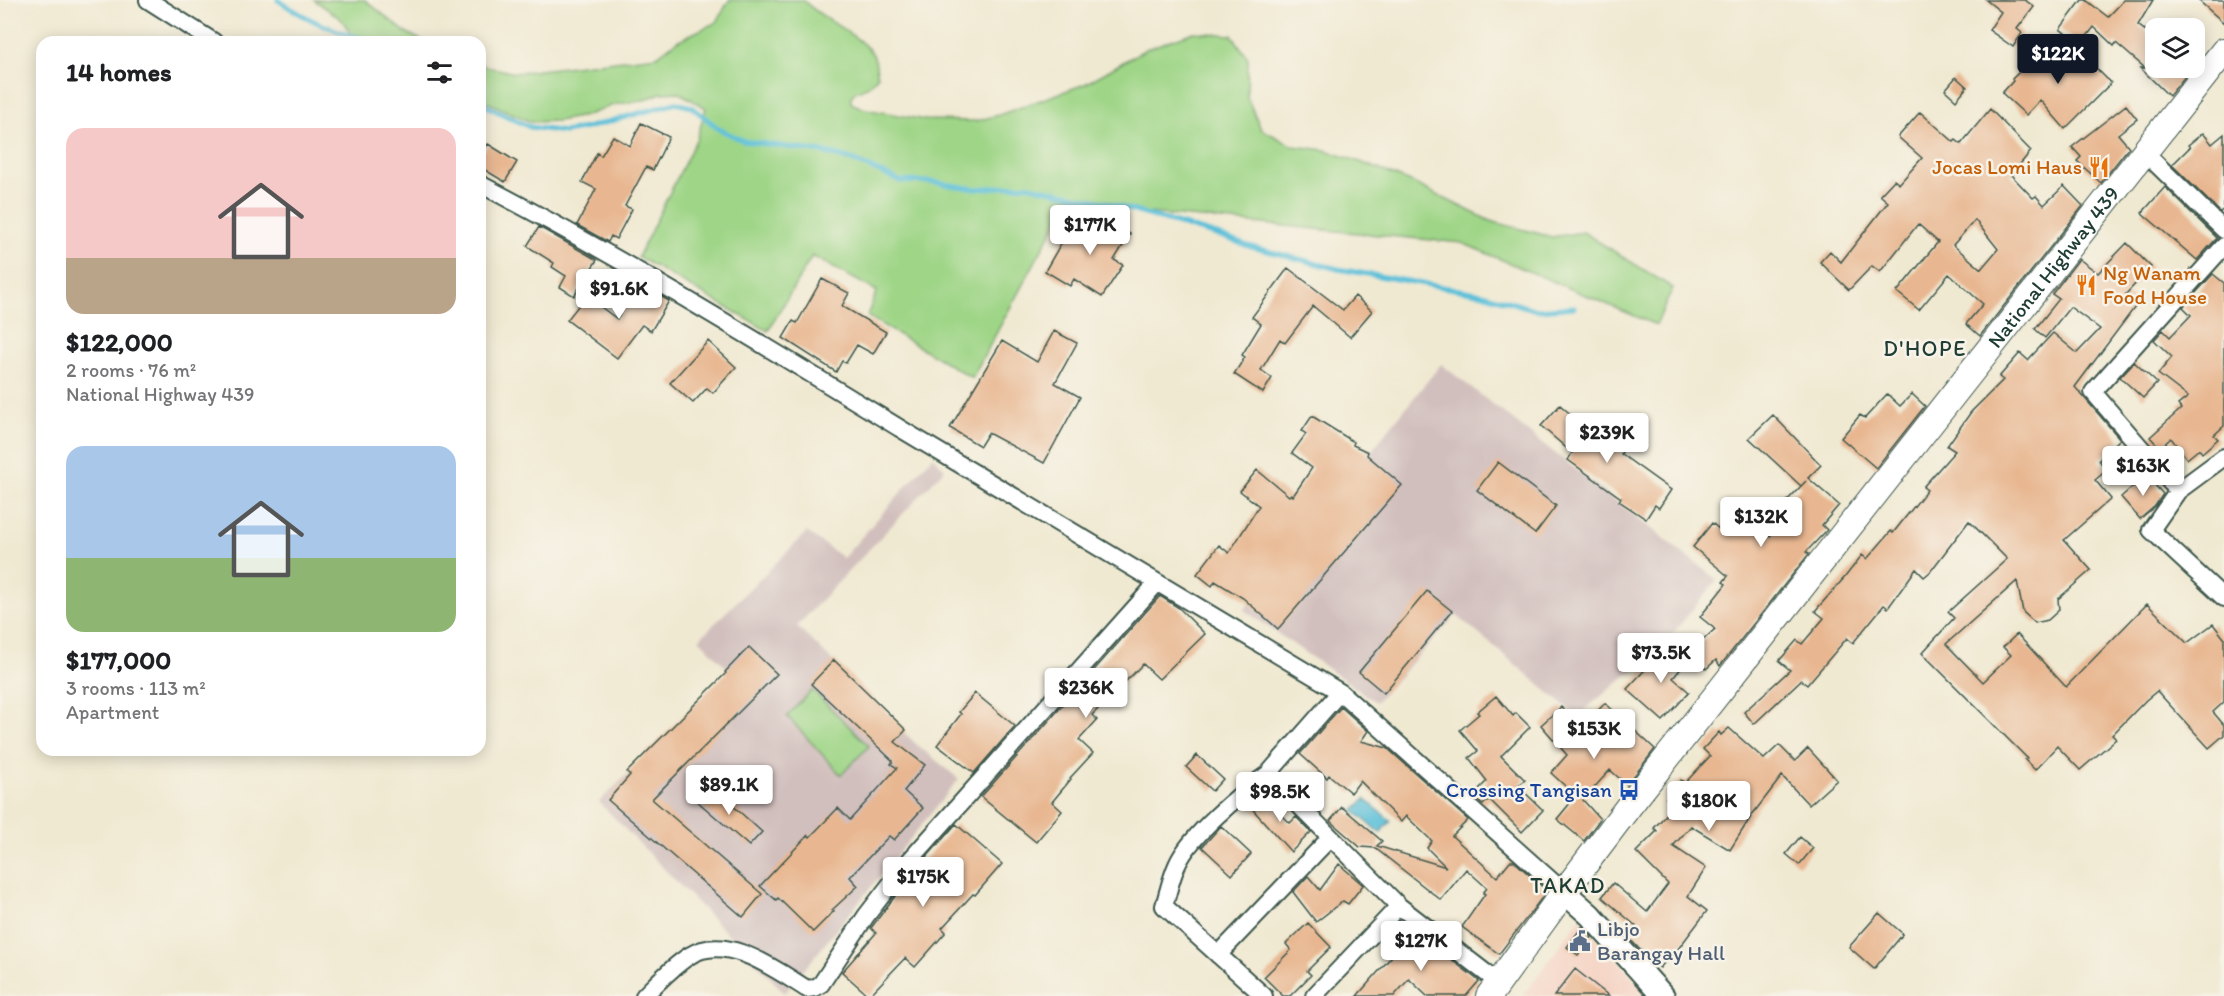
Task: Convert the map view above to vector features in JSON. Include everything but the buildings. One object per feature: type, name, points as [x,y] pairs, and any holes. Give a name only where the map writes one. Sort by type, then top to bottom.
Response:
[{"type":"main road","name":"National Highway 439","points":[[1494,990],[1564,892],[1637,796],[2224,51]]},
{"type":"street","points":[[148,0],[205,36]]},
{"type":"street","points":[[2144,152],[2224,230]]},
{"type":"street","points":[[486,187],[576,235],[818,377],[1340,692],[1590,915],[1663,996]]},
{"type":"street","points":[[2178,491],[2093,392],[2224,246]]},
{"type":"street","points":[[2224,457],[2178,491],[2151,530],[2224,598]]},
{"type":"street","points":[[644,996],[672,968],[691,954],[710,949],[726,949],[742,954],[807,989],[821,984],[866,916],[903,868],[1156,583]]},
{"type":"street","points":[[1264,996],[1164,906],[1177,864],[1201,833],[1244,791],[1268,774],[1340,692]]},
{"type":"street","points":[[1268,774],[1399,906],[1494,990]]},
{"type":"street","points":[[1218,955],[1330,838]]},
{"type":"street","points":[[1314,996],[1399,906]]},
{"type":"shaded area","points":[[1441,364],[1717,580],[1663,645],[1577,716],[1456,615],[1376,702],[1244,610]]},
{"type":"shaded area","points":[[933,456],[945,469],[797,626],[916,744],[959,779],[785,993],[599,802],[732,673],[699,639],[807,532],[843,558]]},
{"type":"shaded area","points":[[1580,919],[1650,996],[1523,996]]},
{"type":"green space","points":[[314,0],[365,0],[413,36],[353,36],[341,19]]},
{"type":"green space","points":[[729,0],[803,0],[857,39],[873,55],[878,76],[869,86],[855,92],[851,97],[851,103],[865,109],[925,120],[976,121],[999,115],[1085,84],[1146,49],[1194,32],[1232,35],[1248,58],[1247,97],[1261,129],[1293,146],[1325,150],[1413,183],[1490,221],[1552,237],[1583,232],[1673,288],[1656,325],[1462,243],[1066,205],[972,378],[867,316],[877,291],[812,256],[768,331],[638,257],[697,138],[706,108],[678,92],[661,93],[644,100],[613,105],[585,116],[557,121],[531,122],[486,102],[486,66],[515,73],[657,56],[677,41],[717,22]]},
{"type":"green space","points":[[812,690],[869,746],[841,775],[787,716]]},
{"type":"water","points":[[1365,799],[1391,821],[1380,833],[1354,811]]},
{"type":"waterway","points":[[278,0],[325,26],[354,36]]},
{"type":"waterway","points":[[486,106],[530,127],[564,132],[676,103],[692,107],[719,129],[744,141],[822,152],[852,160],[900,181],[932,182],[976,189],[1026,185],[1107,203],[1248,246],[1338,269],[1483,294],[1537,310],[1574,307]]},
{"type":"place","name":"Jocas Lomi Haus","points":[[2099,167]]},
{"type":"place","name":"Ng Wanam Food House","points":[[2086,285]]},
{"type":"place","name":"Crossing Tangisan","points":[[1629,790]]},
{"type":"place","name":"Libjo Barangay Hall","points":[[1580,941]]},
{"type":"district","name":"D'HOPE","points":[[1925,348]]},
{"type":"district","name":"TAKAD","points":[[1568,885]]}]
